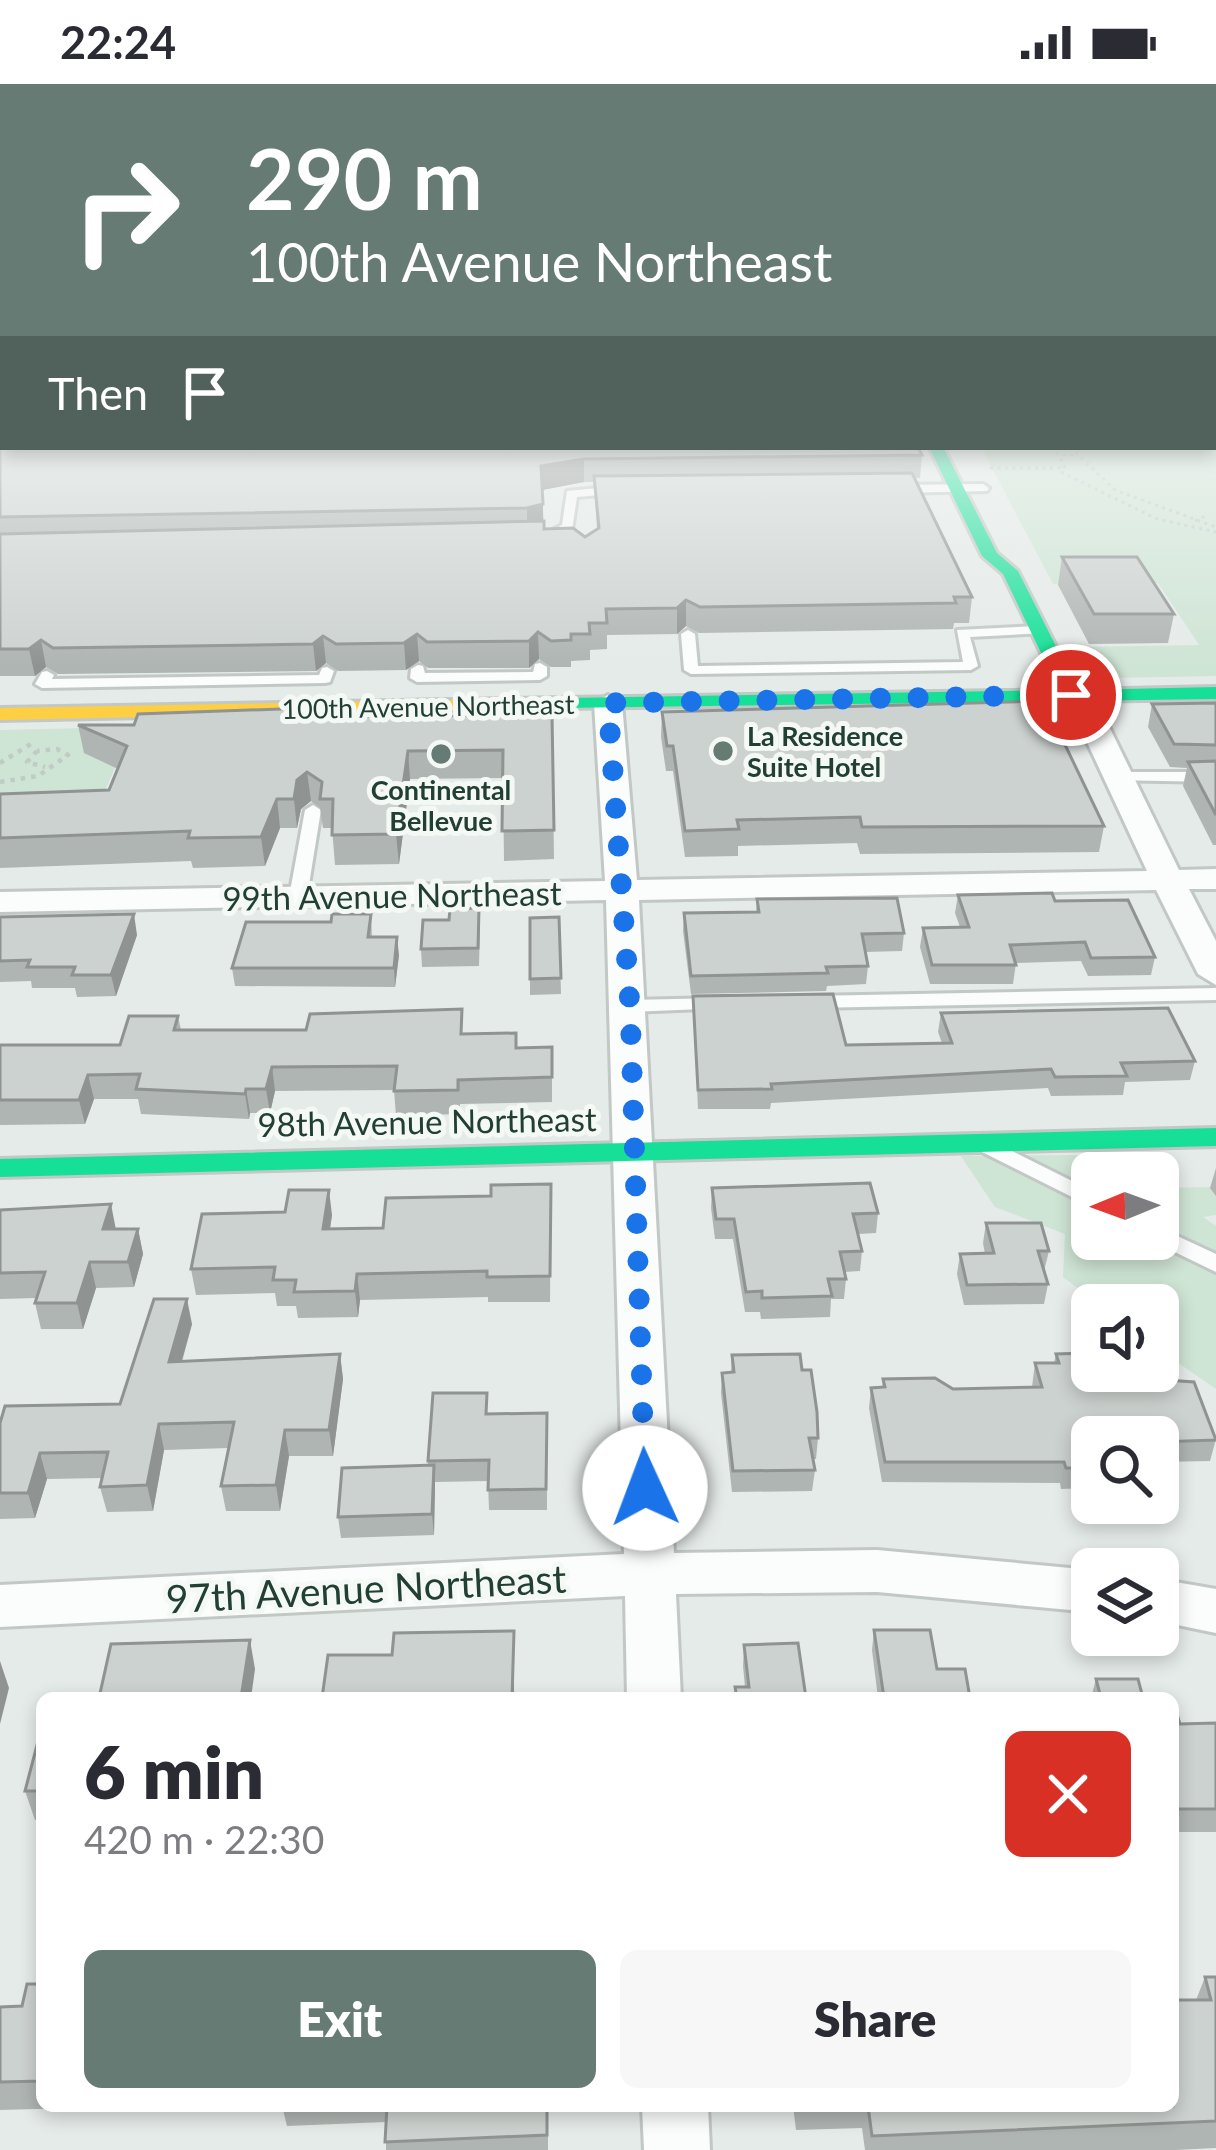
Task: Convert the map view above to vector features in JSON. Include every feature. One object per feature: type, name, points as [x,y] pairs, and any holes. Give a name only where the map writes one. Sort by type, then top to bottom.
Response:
[{"type":"main road","points":[[966,473],[976,482]]},
{"type":"main road","points":[[973,473],[1011,555],[1010,572],[1071,695]]},
{"type":"main road","name":"100th Avenue Northeast","points":[[0,714],[608,703],[719,713],[1071,695],[1216,693]]},
{"type":"main road","name":"98th Avenue Northeast","points":[[0,1168],[1216,1137]]},
{"type":"street","points":[[1071,695],[1086,708],[1114,777],[1216,974]]},
{"type":"street","points":[[608,703],[630,1006],[654,1692]]},
{"type":"street","name":"99th Avenue Northeast","points":[[0,902],[1216,879]]},
{"type":"street","name":"97th Avenue Northeast","points":[[0,1606],[648,1574],[877,1571],[1071,1589]]},
{"type":"street","points":[[1179,1604],[1216,1611]]},
{"type":"street","points":[[675,2112],[677,2150]]},
{"type":"lane","points":[[867,489],[976,482]]},
{"type":"lane","points":[[528,547],[568,537],[571,494],[646,490]]},
{"type":"lane","points":[[688,634],[691,670],[971,666],[962,633],[1039,630]]},
{"type":"lane","points":[[418,669],[417,678],[449,673],[540,676],[540,668]]},
{"type":"lane","points":[[47,675],[42,684],[252,676],[326,680],[327,671]]},
{"type":"lane","points":[[1114,777],[1216,777]]},
{"type":"lane","points":[[298,897],[314,810]]},
{"type":"lane","points":[[791,1003],[1216,994]]},
{"type":"lane","points":[[630,1006],[744,1004]]},
{"type":"lane","points":[[985,1144],[1071,1190]]},
{"type":"lane","points":[[1179,1246],[1216,1264]]},
{"type":"path","points":[[976,482],[1031,473]]},
{"type":"path","points":[[1064,473],[1144,514],[1216,529]]},
{"type":"path","points":[[1101,473],[1216,529]]},
{"type":"path","points":[[1163,507],[1174,504]]},
{"type":"path","points":[[0,763],[34,743],[37,751]]},
{"type":"path","points":[[37,751],[66,752],[64,761],[45,767],[27,762],[37,751]]},
{"type":"path","points":[[0,782],[38,776],[45,767]]},
{"type":"green space","points":[[995,473],[1216,473],[1216,676],[1108,678],[1094,673],[1082,647],[1199,645],[1158,583],[1053,584]]},
{"type":"green space","points":[[132,727],[99,805],[0,806],[0,730]]},
{"type":"green space","points":[[1071,1155],[1071,1260],[1179,1260],[1179,1188],[1216,1187],[1216,1215],[1203,1217],[1216,1226],[1216,1389],[1179,1363],[1179,1284],[1072,1284],[1063,1277],[1065,1234],[995,1207],[961,1156]]},
{"type":"building","points":[[0,473],[541,473],[543,504],[527,508],[0,517]]},
{"type":"building","points":[[912,473],[972,597],[954,597],[956,603],[700,607],[686,600],[677,608],[606,609],[607,623],[589,623],[590,634],[571,634],[571,640],[551,641],[538,632],[529,641],[427,642],[417,634],[404,643],[336,644],[323,636],[313,644],[53,648],[41,640],[29,649],[0,649],[0,534],[544,521],[544,529],[573,528],[585,537],[599,528],[594,476]]},
{"type":"building","points":[[1062,557],[1137,557],[1174,614],[1094,614]]},
{"type":"building","points":[[1044,701],[1104,826],[862,827],[860,817],[737,820],[739,829],[685,831],[673,746],[667,746],[662,712]]},
{"type":"building","points":[[1216,703],[1216,745],[1174,744],[1152,704]]},
{"type":"building","points":[[307,708],[306,717],[552,715],[554,830],[502,831],[503,750],[408,751],[396,834],[332,835],[333,799],[320,799],[322,782],[307,772],[297,780],[294,799],[277,799],[261,837],[188,838],[190,831],[0,838],[0,794],[109,790],[127,746],[78,725],[134,725],[138,714]]},
{"type":"building","points":[[1216,761],[1216,815],[1188,762]]},
{"type":"building","points":[[1052,893],[1055,901],[1128,900],[1155,957],[1091,958],[1085,942],[1010,945],[1016,965],[932,965],[923,928],[969,927],[958,895]]},
{"type":"building","points":[[897,898],[904,933],[862,934],[868,966],[826,967],[828,973],[691,976],[684,913],[759,912],[757,899]]},
{"type":"building","points":[[479,908],[478,948],[421,949],[423,920],[449,920],[450,909]]},
{"type":"building","points":[[134,914],[111,975],[72,975],[75,967],[27,967],[30,960],[0,961],[0,917]]},
{"type":"building","points":[[332,914],[371,914],[368,937],[397,937],[394,968],[232,968],[246,922],[331,922]]},
{"type":"building","points":[[559,917],[561,978],[530,979],[530,918]]},
{"type":"building","points":[[833,994],[846,1045],[952,1043],[941,1013],[1168,1008],[1195,1061],[1121,1063],[1127,1076],[1055,1077],[1051,1069],[698,1090],[693,996]]},
{"type":"building","points":[[462,1009],[461,1034],[516,1033],[516,1048],[552,1047],[552,1077],[458,1080],[458,1090],[394,1091],[397,1066],[272,1067],[266,1089],[246,1089],[245,1094],[136,1089],[140,1074],[88,1075],[79,1100],[0,1100],[0,1045],[120,1045],[129,1016],[178,1016],[174,1030],[306,1030],[310,1014]]},
{"type":"building","points":[[870,1183],[878,1213],[853,1214],[862,1251],[840,1252],[846,1279],[828,1279],[832,1296],[762,1298],[762,1291],[746,1292],[734,1219],[716,1219],[712,1188]]},
{"type":"building","points":[[551,1184],[550,1276],[487,1277],[487,1271],[357,1274],[355,1291],[294,1292],[296,1280],[273,1280],[275,1267],[191,1269],[202,1214],[285,1212],[289,1190],[329,1190],[323,1229],[383,1228],[386,1198],[491,1196],[491,1185]]},
{"type":"building","points":[[111,1204],[103,1229],[138,1229],[128,1262],[90,1262],[77,1303],[35,1303],[45,1272],[0,1273],[0,1210]]},
{"type":"building","points":[[986,1223],[1041,1223],[1049,1251],[1038,1251],[1048,1284],[967,1285],[960,1254],[994,1253]]},
{"type":"building","points":[[154,1299],[187,1299],[169,1362],[340,1354],[329,1430],[285,1430],[276,1485],[221,1486],[234,1422],[159,1424],[147,1485],[100,1487],[108,1452],[40,1453],[28,1493],[0,1493],[0,1423],[5,1406],[120,1404]]},
{"type":"building","points":[[800,1354],[802,1370],[811,1370],[817,1412],[818,1438],[809,1438],[815,1470],[733,1471],[722,1373],[734,1372],[732,1355]]},
{"type":"building","points":[[1056,1354],[1071,1354],[1071,1392],[1179,1392],[1179,1381],[1194,1382],[1216,1440],[1179,1441],[1179,1416],[1071,1416],[1071,1468],[1064,1462],[885,1462],[871,1388],[885,1387],[883,1379],[935,1378],[953,1389],[1042,1387],[1035,1363],[1059,1363]]},
{"type":"building","points":[[433,1393],[487,1393],[486,1414],[547,1413],[546,1489],[488,1490],[489,1460],[428,1461]]},
{"type":"building","points":[[434,1465],[432,1514],[338,1517],[342,1468]]},
{"type":"building","points":[[874,1630],[930,1630],[937,1669],[965,1669],[969,1692],[883,1692]]},
{"type":"building","points":[[514,1631],[512,1692],[323,1692],[328,1655],[392,1655],[394,1633]]},
{"type":"building","points":[[250,1640],[242,1692],[100,1692],[111,1644]]},
{"type":"building","points":[[798,1643],[805,1692],[736,1692],[735,1687],[749,1687],[744,1645]]},
{"type":"building","points":[[1096,1679],[1138,1679],[1141,1692],[1099,1692]]},
{"type":"building","points":[[1179,1721],[1216,1723],[1216,1809],[1179,1809]]},
{"type":"building","points":[[36,1749],[36,1791],[25,1791]]},
{"type":"building","points":[[1205,1977],[1216,1977],[1216,2121],[872,2136],[869,2112],[1179,2112],[1179,2000],[1211,2000]]},
{"type":"building","points":[[27,1984],[36,1984],[36,2081],[0,2082],[0,2007],[22,2006]]},
{"type":"building","points":[[387,2112],[547,2112],[547,2135],[385,2142]]},
{"type":"traffic: fast","points":[[949,473],[990,556],[1010,571],[1071,695]]},
{"type":"traffic: fast","points":[[567,704],[1216,693]]},
{"type":"traffic: fast","points":[[0,1168],[1216,1137]]},
{"type":"traffic: slow","points":[[0,714],[567,704]]},
{"type":"place","name":"La Residence Suite Hotel","points":[[723,751]]},
{"type":"place","name":"Continental Bellevue","points":[[441,754]]},
{"type":"route","points":[[645,1488],[630,1006],[608,703],[1071,695]]}]
